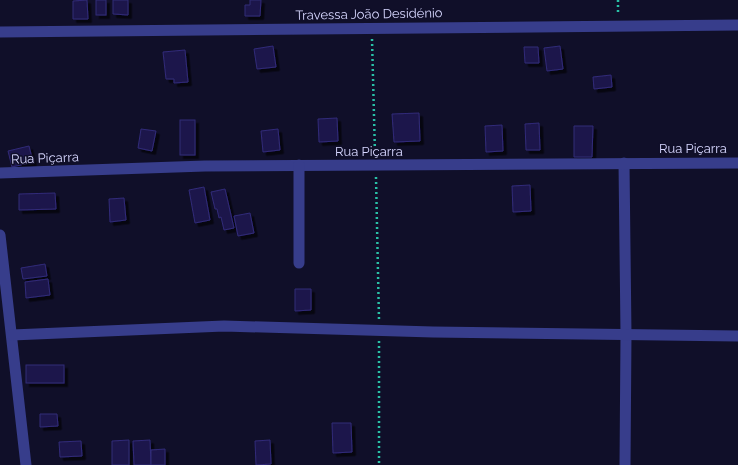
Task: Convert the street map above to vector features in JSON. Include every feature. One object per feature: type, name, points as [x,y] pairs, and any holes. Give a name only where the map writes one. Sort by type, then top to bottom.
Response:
[{"type":"street","name":"Travessa João Desidénio","points":[[0,32],[738,25]]},
{"type":"street","name":"Rua Piçarra","points":[[0,173],[205,166],[738,162]]},
{"type":"street","points":[[624,163],[626,334],[625,465]]},
{"type":"street","points":[[299,165],[299,263]]},
{"type":"street","points":[[0,235],[26,465]]},
{"type":"street","points":[[12,335],[224,326],[379,331],[738,336]]},
{"type":"path","points":[[371,28],[379,331],[379,465]]},
{"type":"building","points":[[87,0],[88,19],[73,19],[73,1]]},
{"type":"building","points":[[96,0],[106,0],[106,15],[96,15]]},
{"type":"building","points":[[113,0],[128,0],[128,15],[113,14]]},
{"type":"building","points":[[250,0],[261,0],[260,16],[245,16],[245,5],[250,5]]},
{"type":"building","points":[[273,46],[276,67],[257,69],[254,49]]},
{"type":"building","points":[[560,46],[563,69],[547,71],[544,48]]},
{"type":"building","points":[[524,47],[538,47],[539,63],[525,63]]},
{"type":"building","points":[[185,50],[188,82],[174,83],[174,79],[166,79],[163,52]]},
{"type":"building","points":[[611,75],[612,87],[594,89],[593,77]]},
{"type":"building","points":[[419,113],[420,141],[394,142],[392,114]]},
{"type":"building","points":[[337,118],[338,141],[319,142],[318,119]]},
{"type":"building","points":[[180,120],[195,120],[195,155],[180,155]]},
{"type":"building","points":[[539,123],[540,150],[526,150],[525,124]]},
{"type":"building","points":[[502,125],[503,151],[486,152],[485,126]]},
{"type":"building","points":[[574,126],[593,126],[592,157],[574,157]]},
{"type":"building","points":[[141,129],[156,131],[152,151],[138,148]]},
{"type":"building","points":[[278,129],[280,150],[263,152],[261,131]]},
{"type":"building","points":[[29,146],[33,162],[12,167],[8,151]]},
{"type":"building","points":[[530,185],[531,211],[513,212],[512,186]]},
{"type":"building","points":[[204,187],[210,220],[195,223],[189,190]]},
{"type":"building","points":[[225,189],[234,228],[224,230],[221,217],[219,218],[217,209],[215,209],[211,192]]},
{"type":"building","points":[[55,193],[56,209],[19,210],[19,194]]},
{"type":"building","points":[[124,198],[126,220],[110,222],[109,199]]},
{"type":"building","points":[[250,213],[254,233],[238,236],[234,216]]},
{"type":"building","points":[[45,264],[47,276],[23,279],[21,268]]},
{"type":"building","points":[[48,279],[50,295],[26,298],[25,282]]},
{"type":"building","points":[[295,289],[311,289],[311,310],[295,311]]},
{"type":"building","points":[[26,365],[64,365],[64,383],[26,383]]},
{"type":"building","points":[[40,414],[57,414],[58,426],[40,427]]},
{"type":"building","points":[[332,423],[351,423],[352,452],[333,453]]},
{"type":"building","points":[[129,440],[129,465],[112,465],[112,441]]},
{"type":"building","points":[[150,440],[151,465],[134,465],[133,441]]},
{"type":"building","points":[[270,440],[271,464],[256,465],[255,441]]},
{"type":"building","points":[[81,441],[82,456],[60,457],[59,442]]},
{"type":"building","points":[[165,449],[165,465],[151,465],[151,450]]}]
